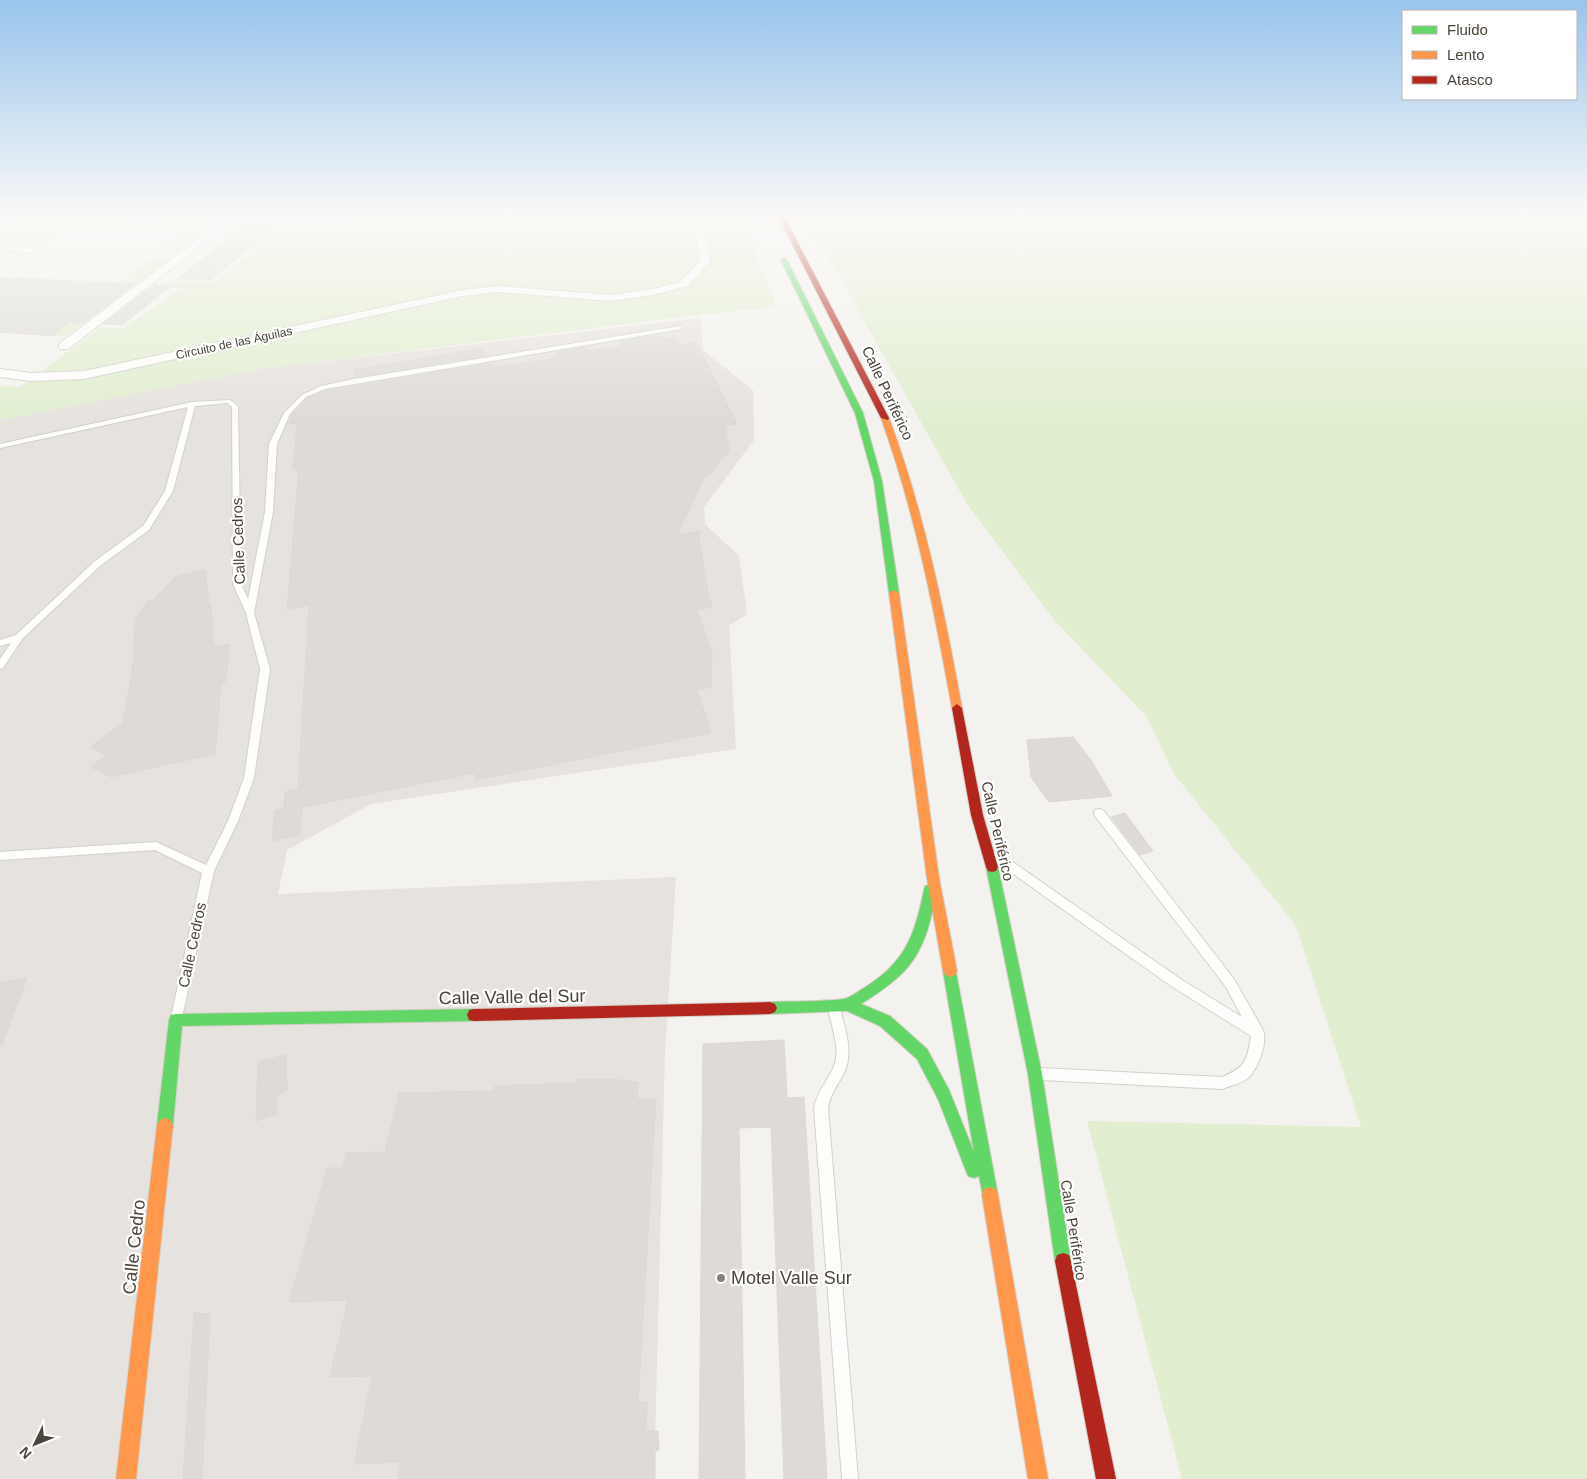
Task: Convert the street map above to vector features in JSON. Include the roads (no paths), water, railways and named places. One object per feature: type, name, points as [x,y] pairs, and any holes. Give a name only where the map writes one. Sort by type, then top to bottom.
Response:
[{"type":"main road","points":[[796,285],[859,413],[870,446],[886,536],[933,878],[1038,1479]]},
{"type":"main road","name":"Calle Periférico","points":[[817,285],[883,412],[897,446],[928,558],[977,815],[988,850],[1035,1074],[1067,1288],[1106,1479]]},
{"type":"main road","points":[[840,1004],[896,971],[911,952],[924,919],[933,878]]},
{"type":"main road","points":[[840,1004],[885,1021],[922,1054],[944,1095],[966,1154],[992,1208]]},
{"type":"main road","name":"Calle Valle del Sur","points":[[176,1020],[666,1012],[840,1004]]},
{"type":"main road","name":"Calle Cedro","points":[[126,1479],[176,1020]]},
{"type":"street","points":[[64,346],[144,285]]},
{"type":"street","name":"Circuito de las Águilas","points":[[0,373],[31,378],[84,375],[463,293],[498,289],[610,298],[653,292],[680,285]]},
{"type":"lane","points":[[250,613],[269,512],[273,444],[287,413],[304,396],[323,388],[354,381],[680,328]]},
{"type":"lane","name":"Calle Cedros","points":[[0,446],[192,404],[228,401],[235,406],[237,584],[250,613],[266,668],[249,778],[233,821],[208,871],[176,1020]]},
{"type":"lane","points":[[0,666],[19,637],[98,563],[146,528],[169,491],[192,404]]},
{"type":"lane","points":[[0,642],[19,637]]},
{"type":"lane","points":[[1035,1074],[1222,1083],[1243,1074],[1254,1058],[1258,1034],[1230,983],[1099,813]]},
{"type":"lane","points":[[0,856],[156,846],[208,871]]},
{"type":"lane","points":[[988,850],[1175,982],[1258,1034]]},
{"type":"lane","points":[[840,1004],[842,1062],[822,1097],[821,1108],[850,1479]]},
{"type":"place","name":"Motel Valle Sur","points":[[721,1278]]}]
